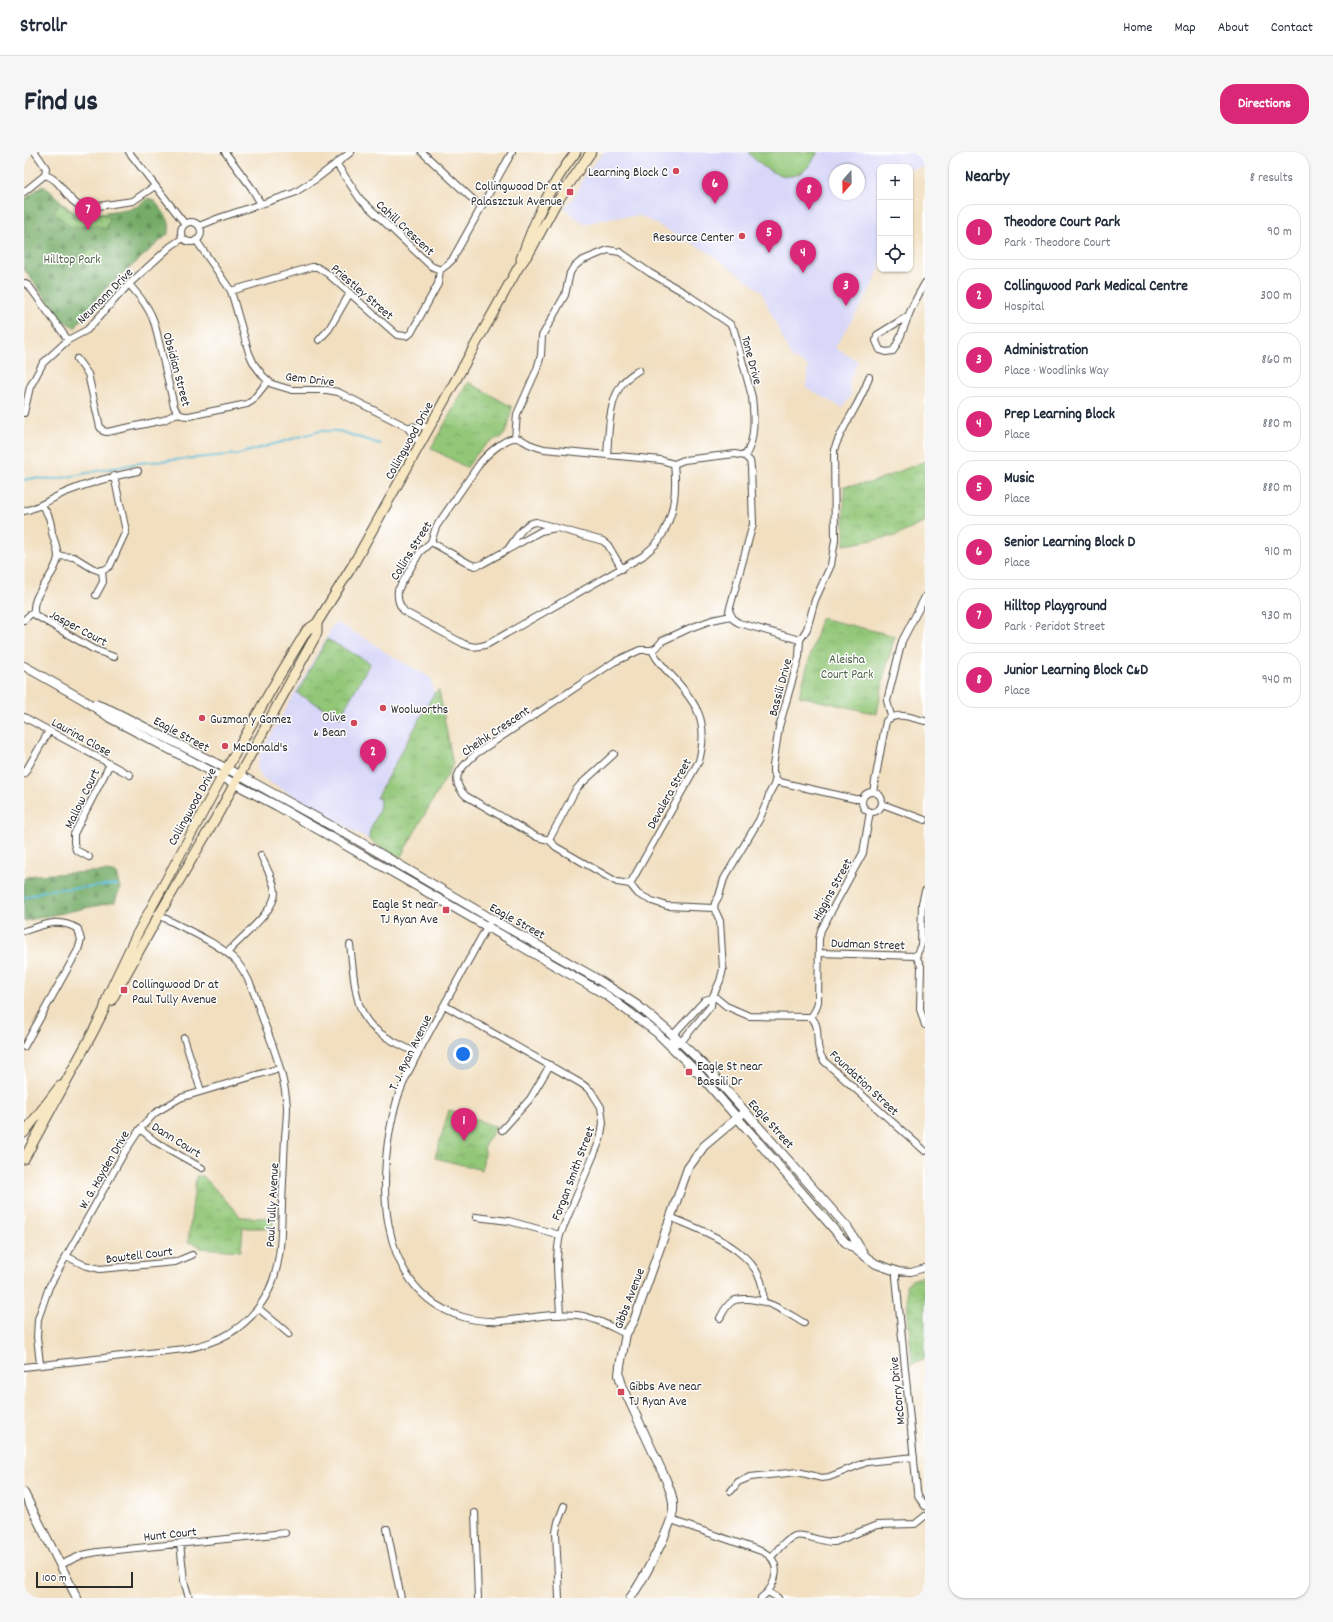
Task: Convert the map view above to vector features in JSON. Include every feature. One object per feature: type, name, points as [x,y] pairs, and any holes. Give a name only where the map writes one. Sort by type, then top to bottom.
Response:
[{"type":"main road","name":"Collingwood Drive","points":[[518,268],[543,202],[554,183],[576,152]]},
{"type":"main road","name":"Collingwood Drive","points":[[104,1010],[108,995],[150,910],[272,688],[307,630],[317,623],[354,563],[518,268],[531,250],[555,205],[591,152]]},
{"type":"main road","name":"Collingwood Drive","points":[[24,1159],[74,1070],[104,1010],[113,998],[159,915],[217,816],[317,633],[317,623]]},
{"type":"main road","name":"Collingwood Drive","points":[[24,1132],[74,1070]]},
{"type":"street","points":[[24,192],[44,175],[46,168],[35,152]]},
{"type":"street","points":[[129,152],[185,224]]},
{"type":"street","points":[[226,152],[261,204]]},
{"type":"street","points":[[185,224],[194,223],[199,226],[294,193],[316,179],[351,152]]},
{"type":"street","points":[[422,152],[481,207]]},
{"type":"street","name":"Cahill Crescent","points":[[336,163],[360,199],[431,266],[440,270],[452,260],[512,152]]},
{"type":"street","points":[[44,175],[54,179],[70,200],[76,205],[84,208],[133,201],[155,186]]},
{"type":"street","points":[[185,224],[181,232],[183,238],[188,241],[196,240],[200,234],[199,226]]},
{"type":"street","name":"Neumann Drive","points":[[24,413],[30,387],[43,363],[68,340],[87,330],[129,284],[171,246],[183,238]]},
{"type":"street","name":"Gem Drive","points":[[196,240],[231,291],[249,353],[254,364],[268,381],[292,390],[328,390],[338,392],[407,427],[420,443]]},
{"type":"street","name":"Tone Drive","points":[[515,438],[517,414],[537,369],[541,355],[542,336],[565,295],[570,273],[581,261],[591,256],[613,250],[620,252],[650,273],[686,293],[725,320],[734,330],[752,396],[753,407],[752,443],[745,456]]},
{"type":"street","name":"Priestley Street","points":[[231,291],[312,266],[323,270],[397,335],[406,336],[412,333],[438,284],[440,270]]},
{"type":"street","points":[[908,316],[877,335],[876,341],[880,350],[886,352],[893,351],[897,346],[908,316],[925,283]]},
{"type":"street","points":[[24,284],[29,286],[68,340]]},
{"type":"street","name":"Obsidian Street","points":[[129,284],[152,314],[177,413],[183,416],[189,416],[247,404],[252,401],[268,381]]},
{"type":"street","points":[[320,340],[329,329],[350,293]]},
{"type":"street","points":[[77,360],[88,374],[100,427],[103,431],[107,432],[164,420],[177,413]]},
{"type":"street","points":[[607,455],[612,412],[616,397],[622,384],[639,370]]},
{"type":"street","name":"Bassili Drive","points":[[714,908],[724,879],[759,820],[775,781],[773,766],[779,727],[799,658],[800,640],[807,629],[815,600],[831,564],[835,540],[834,450],[837,440],[865,391],[869,377]]},
{"type":"street","name":"Gem Drive","points":[[407,427],[430,426]]},
{"type":"street","points":[[515,438],[544,449],[661,460],[674,464],[684,460],[728,455],[741,454],[745,456],[750,461],[751,467],[753,524],[729,611],[731,616],[739,623],[800,640]]},
{"type":"street","name":"Collins Street","points":[[515,438],[498,446],[480,463],[436,527],[430,542],[420,552],[398,590],[397,598],[400,606],[405,612],[471,647],[480,647],[488,644],[643,556],[659,540],[668,522],[674,496],[674,464]]},
{"type":"street","points":[[24,511],[41,505],[68,491],[114,476],[138,471]]},
{"type":"street","points":[[41,505],[49,516],[58,556],[74,557],[92,568],[102,570],[110,566],[126,531],[114,476]]},
{"type":"street","points":[[508,549],[524,527],[530,522],[549,524],[557,528],[603,541],[608,545],[622,569]]},
{"type":"street","points":[[430,542],[475,566],[482,564],[541,531],[548,528],[557,528]]},
{"type":"street","name":"Jasper Court","points":[[58,556],[53,571],[35,602],[34,611],[36,615],[53,627],[93,649],[114,657]]},
{"type":"street","points":[[96,595],[103,582],[102,570]]},
{"type":"street","points":[[891,716],[887,701],[902,641],[925,598]]},
{"type":"street","points":[[24,620],[34,611]]},
{"type":"street","name":"Cheihk Crescent","points":[[714,908],[667,906],[652,901],[638,894],[630,884],[617,882],[556,847],[549,840],[537,837],[466,796],[459,788],[457,780],[458,773],[462,765],[477,753],[614,662],[640,650],[652,650],[658,647],[662,642],[690,628],[712,620],[731,616]]},
{"type":"street","name":"Devalera Street","points":[[630,884],[696,767],[699,761],[704,739],[702,722],[693,700],[656,659],[652,650]]},
{"type":"street","name":"Eagle Street","points":[[24,666],[84,700],[111,710],[224,773],[380,853],[613,989],[637,1005],[681,1042],[745,1111],[848,1228],[865,1256]]},
{"type":"street","points":[[873,792],[886,720],[891,716],[899,715],[925,721]]},
{"type":"street","name":"Laurina Close","points":[[24,717],[130,775]]},
{"type":"street","points":[[24,774],[49,731]]},
{"type":"street","points":[[549,840],[575,791],[614,754]]},
{"type":"street","name":"Mallow Court","points":[[89,857],[76,850],[74,834],[110,764]]},
{"type":"street","name":"Eagle Street","points":[[237,779],[487,927],[606,995],[635,1016],[671,1046],[738,1118],[845,1242],[876,1264],[896,1271],[911,1272],[925,1268]]},
{"type":"street","points":[[775,781],[855,799],[862,799]]},
{"type":"street","points":[[873,792],[881,797],[882,804],[877,811],[870,812],[863,808],[862,799],[866,794],[873,792]]},
{"type":"street","points":[[882,804],[925,820]]},
{"type":"street","name":"Higgins Street","points":[[811,1018],[818,1002],[821,930],[864,853],[870,812]]},
{"type":"street","points":[[227,953],[269,909],[274,899],[275,893],[273,885],[261,855]]},
{"type":"street","points":[[925,891],[921,945],[916,956],[920,966],[920,1009],[925,1025]]},
{"type":"street","points":[[671,1046],[681,1042],[711,1006],[720,981],[722,969],[720,921],[714,908]]},
{"type":"street","name":"Paul Tully Avenue","points":[[24,1367],[184,1349],[201,1346],[219,1340],[242,1325],[258,1308],[274,1279],[277,1269],[280,1246],[287,1108],[280,1068],[252,989],[236,962],[227,953],[150,910]]},
{"type":"street","name":"T. J. Ryan Avenue","points":[[492,919],[418,1054],[398,1099],[386,1157],[385,1185],[391,1236],[396,1253],[412,1282],[424,1294],[447,1311],[462,1317],[481,1321],[500,1322],[560,1315],[584,1317],[626,1334]]},
{"type":"street","points":[[24,931],[58,922],[68,923],[78,929],[81,940],[78,950],[24,1046]]},
{"type":"street","points":[[350,945],[358,1003],[362,1014],[375,1030],[418,1054]]},
{"type":"street","name":"Dudman Street","points":[[819,953],[916,956]]},
{"type":"street","points":[[713,997],[726,1006],[749,1016],[811,1018]]},
{"type":"street","points":[[671,1046],[673,1035],[705,1000],[713,997]]},
{"type":"street","name":"Forgan Smith Street","points":[[444,1005],[582,1084],[591,1091],[600,1107],[603,1116],[600,1140],[560,1235],[556,1251],[560,1315]]},
{"type":"street","name":"Foundation Street","points":[[811,1018],[815,1021],[817,1026],[818,1049],[824,1061],[925,1151]]},
{"type":"street","points":[[184,1038],[201,1091]]},
{"type":"street","points":[[502,1130],[530,1099],[550,1065]]},
{"type":"street","name":"W. G. Hayden Drive","points":[[40,1364],[38,1319],[49,1287],[124,1153],[140,1128],[163,1107],[180,1098],[280,1068]]},
{"type":"street","name":"Gibbs Avenue","points":[[630,1598],[665,1535],[673,1510],[671,1492],[622,1385],[619,1375],[626,1334],[637,1314],[684,1175],[704,1146],[745,1111]]},
{"type":"street","name":"Dann Court","points":[[140,1128],[156,1142],[202,1168]]},
{"type":"street","points":[[476,1217],[509,1221],[560,1235]]},
{"type":"street","points":[[670,1217],[722,1240],[746,1259],[760,1277],[764,1290],[763,1301]]},
{"type":"street","name":"Bowtell Court","points":[[66,1256],[84,1265],[100,1269],[175,1262],[192,1255]]},
{"type":"street","name":"McCorry Drive","points":[[896,1271],[904,1369],[917,1491],[925,1506]]},
{"type":"street","points":[[720,1318],[727,1306],[733,1301],[740,1299],[763,1301],[781,1309],[804,1323]]},
{"type":"street","points":[[258,1308],[289,1334]]},
{"type":"street","points":[[732,1491],[738,1482],[750,1477],[798,1472],[822,1478],[829,1477],[867,1462],[914,1457]]},
{"type":"street","points":[[24,1493],[77,1598]]},
{"type":"street","points":[[559,1598],[556,1532],[564,1506]]},
{"type":"street","points":[[475,1513],[478,1598]]},
{"type":"street","points":[[771,1557],[794,1536],[801,1535],[828,1543],[835,1542],[877,1525],[915,1524],[925,1516]]},
{"type":"street","points":[[671,1520],[762,1551],[771,1557],[775,1563],[776,1571],[768,1592],[761,1598]]},
{"type":"street","points":[[387,1529],[401,1598]]},
{"type":"street","name":"Hunt Court","points":[[60,1565],[82,1555],[97,1552],[285,1533]]},
{"type":"street","points":[[180,1543],[184,1581],[189,1598]]},
{"type":"street","points":[[768,1592],[778,1598]]},
{"type":"shaded area","points":[[604,152],[925,152],[925,167],[913,169],[913,164],[877,164],[878,272],[869,292],[835,348],[858,361],[849,382],[851,395],[843,408],[806,388],[808,366],[792,358],[761,291],[710,253],[641,216],[615,217],[584,224],[564,208],[576,194],[585,174]]},
{"type":"shaded area","points":[[335,622],[431,678],[434,693],[376,797],[380,798],[380,808],[369,833],[369,840],[264,779],[260,775],[257,766],[260,754]]},
{"type":"green space","points":[[748,152],[818,152],[805,170],[790,176],[774,173],[766,169]]},
{"type":"green space","name":"Hilltop Park","points":[[41,186],[49,190],[72,211],[82,214],[132,208],[138,206],[148,198],[154,200],[166,216],[169,225],[167,235],[101,293],[75,328],[62,320],[24,269],[24,200]]},
{"type":"green space","points":[[60,203],[73,214],[71,216],[74,218],[102,214],[110,218],[106,229],[95,225],[71,227],[53,212]]},
{"type":"green space","points":[[92,249],[99,250],[101,253],[94,259],[84,261],[81,259],[81,255]]},
{"type":"green space","points":[[468,382],[512,407],[508,428],[504,435],[486,445],[477,454],[467,468],[431,448]]},
{"type":"green space","points":[[925,461],[925,522],[896,536],[844,545],[844,486],[870,483]]},
{"type":"green space","name":"Aleisha Court Park","points":[[821,618],[895,636],[884,675],[877,714],[799,696]]},
{"type":"green space","points":[[327,639],[370,663],[340,717],[297,693]]},
{"type":"green space","points":[[439,690],[453,765],[400,858],[369,840],[370,830],[377,816],[380,805],[380,798],[376,798],[434,693]]},
{"type":"green space","points":[[107,871],[116,873],[120,888],[115,902],[24,921],[24,878],[34,875]]},
{"type":"green space","points":[[449,1110],[497,1127],[485,1144],[482,1170],[435,1158]]},
{"type":"green space","points":[[196,1176],[203,1176],[241,1217],[273,1218],[272,1228],[243,1228],[241,1251],[200,1248],[196,1244],[188,1242]]},
{"type":"green space","points":[[925,1275],[925,1358],[912,1364],[906,1285],[912,1280]]},
{"type":"waterway","points":[[24,480],[32,478],[56,479],[139,463],[239,454],[320,431],[339,431],[380,444]]},
{"type":"waterway","points":[[24,898],[46,890],[117,885]]},
{"type":"place","name":"Learning Block C","points":[[676,171]]},
{"type":"place","name":"Collingwood Dr at Palaszczuk Avenue","points":[[570,192]]},
{"type":"place","name":"Senior Learning Block D","points":[[715,204]]},
{"type":"place","name":"Junior Learning Block C&D","points":[[809,210]]},
{"type":"place","name":"Hilltop Playground","points":[[88,230]]},
{"type":"place","name":"Resource Center","points":[[742,236]]},
{"type":"place","name":"Music","points":[[769,253]]},
{"type":"place","name":"Prep Learning Block","points":[[803,273]]},
{"type":"place","name":"Administration","points":[[846,306]]},
{"type":"place","name":"Woolworths","points":[[383,708]]},
{"type":"place","name":"Guzman y Gomez","points":[[202,718]]},
{"type":"place","name":"Olive & Bean","points":[[354,723]]},
{"type":"place","name":"McDonald's","points":[[225,746]]},
{"type":"place","name":"Collingwood Park Medical Centre","points":[[373,772]]},
{"type":"place","name":"Eagle St near TJ Ryan Ave","points":[[446,910]]},
{"type":"place","name":"Collingwood Dr at Paul Tully Avenue","points":[[124,990]]},
{"type":"place","name":"Eagle St near Bassili Dr","points":[[689,1072]]},
{"type":"place","name":"Theodore Court Park","points":[[464,1141]]},
{"type":"place","name":"Gibbs Ave near TJ Ryan Ave","points":[[621,1392]]}]
